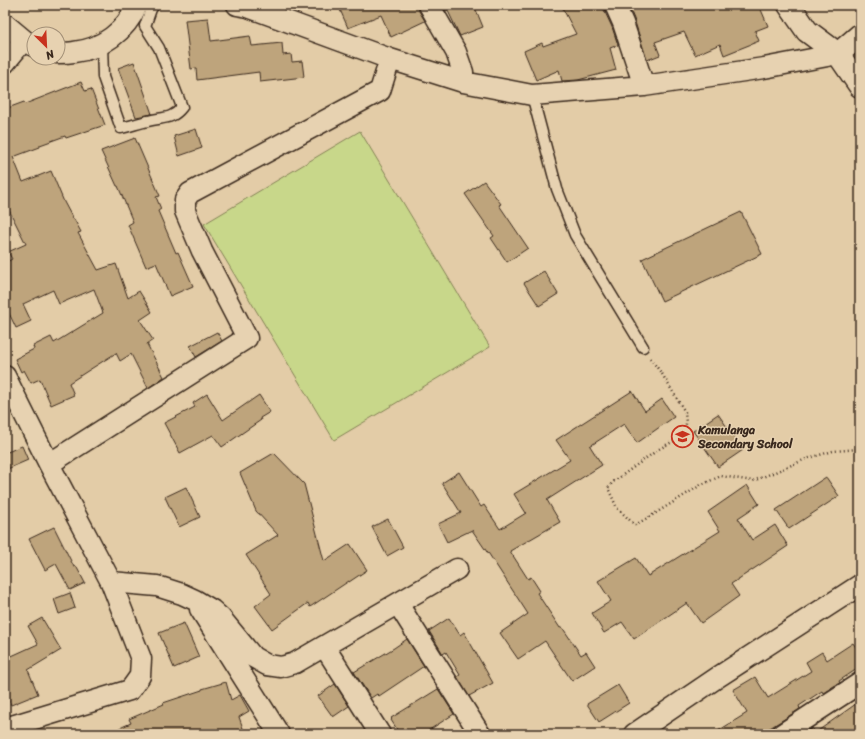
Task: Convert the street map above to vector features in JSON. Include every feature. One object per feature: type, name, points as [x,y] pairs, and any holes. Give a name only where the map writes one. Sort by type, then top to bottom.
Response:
[{"type":"street","points":[[66,52],[88,50],[102,44],[115,35],[126,24],[137,5]]},
{"type":"street","points":[[428,5],[456,52],[463,72],[463,82]]},
{"type":"street","points":[[615,5],[624,23],[644,86]]},
{"type":"street","points":[[789,5],[807,31],[838,54],[860,86]]},
{"type":"street","points":[[245,6],[390,59],[463,82],[532,95],[644,86],[764,68],[838,54],[860,35]]},
{"type":"street","points":[[5,24],[26,41]]},
{"type":"street","points":[[5,63],[26,46]]},
{"type":"street","points":[[49,464],[247,338],[202,251],[185,211],[185,200],[190,193],[380,91],[390,59]]},
{"type":"street","points":[[5,376],[111,582],[141,659],[140,676],[130,690],[5,728]]},
{"type":"street","points":[[111,582],[157,586],[195,600],[212,610],[221,618],[254,657],[267,665],[281,667],[295,664],[457,569]]},
{"type":"street","points":[[634,734],[718,677],[860,585]]},
{"type":"street","points":[[195,600],[279,734]]},
{"type":"street","points":[[398,604],[480,734]]},
{"type":"street","points":[[324,646],[380,734]]},
{"type":"street","points":[[782,734],[860,683]]},
{"type":"lane","points":[[102,44],[103,77],[121,128],[150,120],[164,119],[177,113],[182,107],[158,48],[145,26],[154,5]]},
{"type":"lane","points":[[532,95],[556,189],[576,235],[643,347]]},
{"type":"path","points":[[643,347],[662,374],[684,412],[686,423],[685,435],[659,449],[613,482],[608,488],[617,508],[635,525],[701,485],[721,476],[754,481],[806,458],[833,451],[860,449]]},
{"type":"green space","points":[[360,131],[490,347],[334,440],[204,224]]},
{"type":"building","points":[[338,5],[418,5],[419,11],[425,21],[391,37],[381,15],[348,28]]},
{"type":"building","points":[[442,5],[474,5],[483,27],[460,36],[448,11],[446,11]]},
{"type":"building","points":[[561,5],[604,5],[604,10],[618,45],[610,48],[616,70],[578,80],[562,81],[559,70],[536,80],[524,51],[542,43],[543,46],[576,34]]},
{"type":"building","points":[[628,5],[759,5],[768,26],[755,31],[759,41],[724,55],[720,44],[695,55],[684,32],[655,42],[660,55],[647,60]]},
{"type":"building","points":[[208,18],[211,41],[250,36],[252,46],[282,43],[283,55],[291,54],[292,62],[302,61],[304,77],[260,82],[259,72],[197,80],[196,68],[191,69],[185,20]]},
{"type":"building","points":[[134,62],[152,114],[136,117],[118,68]]},
{"type":"building","points":[[81,82],[85,91],[91,89],[105,125],[66,138],[65,136],[13,157],[23,182],[51,171],[64,202],[81,232],[78,233],[98,270],[116,264],[128,298],[139,291],[152,312],[140,320],[153,340],[147,344],[164,377],[148,388],[131,354],[120,361],[116,353],[69,383],[74,395],[51,405],[40,379],[31,383],[24,370],[21,372],[15,359],[34,349],[33,346],[51,337],[54,343],[103,313],[94,289],[59,304],[53,290],[23,304],[31,321],[16,328],[5,305],[5,263],[12,259],[8,252],[26,244],[5,202],[5,109],[24,102],[25,104]]},
{"type":"building","points":[[196,129],[202,148],[179,156],[174,136]]},
{"type":"building","points":[[135,138],[160,196],[156,197],[161,209],[158,211],[176,253],[178,252],[193,286],[170,296],[156,263],[146,267],[128,225],[133,222],[101,151]]},
{"type":"building","points":[[484,181],[501,204],[499,205],[528,248],[507,262],[491,238],[494,236],[465,194]]},
{"type":"building","points":[[741,212],[762,254],[662,301],[642,259]]},
{"type":"building","points":[[544,271],[558,294],[539,306],[524,283]]},
{"type":"building","points":[[217,332],[222,341],[196,357],[190,346]]},
{"type":"building","points":[[632,391],[645,411],[662,399],[674,417],[637,443],[624,424],[590,446],[602,465],[547,500],[560,522],[510,551],[528,579],[531,577],[540,591],[537,593],[560,628],[562,627],[581,655],[586,652],[595,666],[572,681],[545,641],[518,659],[500,633],[528,614],[472,530],[447,542],[438,524],[461,513],[442,483],[459,472],[481,507],[484,505],[500,529],[526,513],[514,494],[570,460],[556,440]]},
{"type":"building","points":[[207,394],[223,420],[259,395],[270,412],[222,447],[213,435],[180,453],[164,423],[195,407],[193,403]]},
{"type":"building","points":[[718,414],[743,450],[718,467],[693,431]]},
{"type":"building","points":[[22,446],[28,460],[5,470],[5,453]]},
{"type":"building","points":[[274,453],[304,484],[324,561],[350,544],[367,570],[310,607],[308,603],[272,629],[255,606],[271,594],[246,555],[278,535],[256,511],[240,473]]},
{"type":"building","points":[[826,477],[839,496],[789,529],[776,510]]},
{"type":"building","points":[[747,485],[759,504],[738,518],[752,540],[775,525],[788,546],[731,584],[739,596],[701,623],[687,603],[634,639],[622,622],[604,633],[592,613],[611,601],[598,581],[636,558],[648,576],[720,531],[708,512]]},
{"type":"building","points":[[186,487],[200,517],[179,527],[165,497]]},
{"type":"building","points":[[388,519],[403,547],[387,556],[372,527]]},
{"type":"building","points":[[54,527],[74,567],[76,566],[85,583],[70,590],[56,564],[45,570],[29,539]]},
{"type":"building","points":[[70,593],[75,608],[59,614],[54,599]]},
{"type":"building","points":[[42,618],[61,650],[28,670],[38,694],[11,705],[5,691],[5,659],[38,644],[28,626]]},
{"type":"building","points":[[449,618],[460,635],[464,632],[493,683],[469,696],[457,677],[460,675],[446,652],[443,654],[429,631]]},
{"type":"building","points":[[184,623],[199,657],[174,668],[159,633]]},
{"type":"building","points":[[407,639],[424,666],[379,696],[377,694],[371,698],[354,672]]},
{"type":"building","points":[[853,643],[860,653],[860,667],[839,681],[840,683],[823,693],[822,691],[799,706],[800,709],[760,734],[713,734],[747,713],[733,690],[755,677],[768,698],[811,671],[806,662],[822,652],[827,660]]},
{"type":"building","points":[[226,682],[231,700],[240,695],[249,711],[239,717],[245,734],[106,734],[131,723],[129,719],[164,704],[163,703]]},
{"type":"building","points":[[335,684],[349,706],[333,717],[318,696]]},
{"type":"building","points":[[618,685],[629,703],[599,722],[587,704]]},
{"type":"building","points":[[438,689],[454,714],[423,734],[400,734],[391,718]]},
{"type":"building","points":[[860,701],[860,734],[803,734],[812,728],[815,733]]},
{"type":"place","name":"Kamulanga Secondary School","points":[[683,437]]}]
